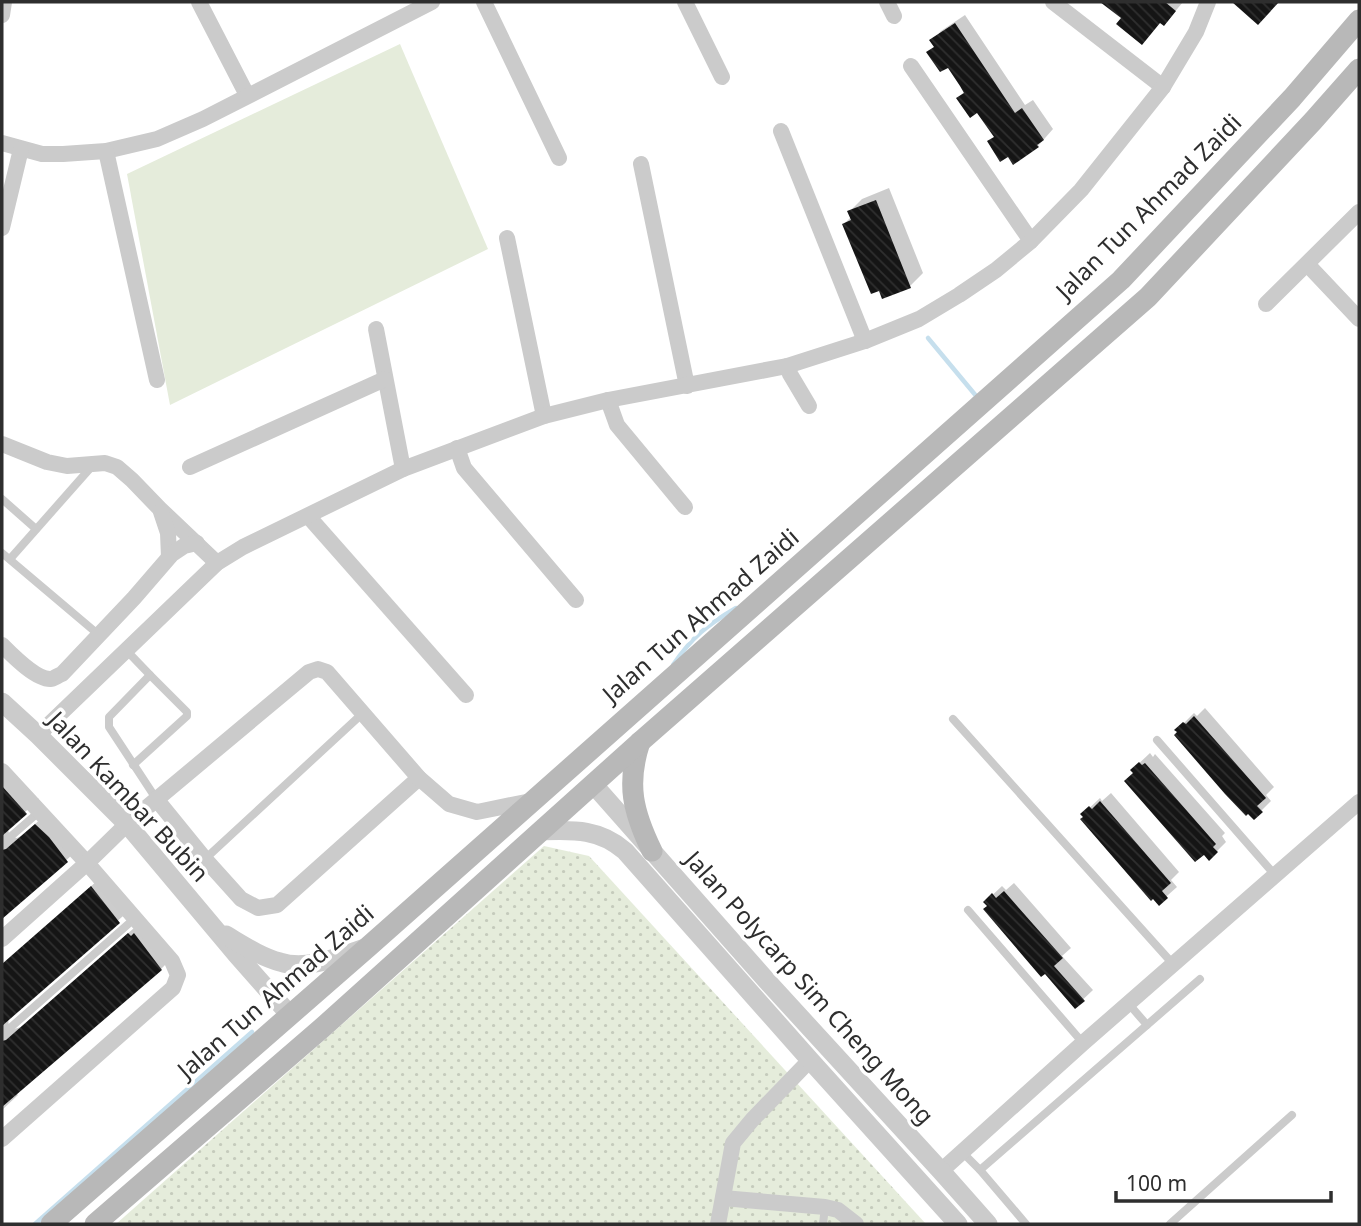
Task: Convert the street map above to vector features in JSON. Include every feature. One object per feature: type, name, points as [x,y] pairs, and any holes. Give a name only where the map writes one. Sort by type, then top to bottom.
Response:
[{"type":"main road","name":"Jalan Tun Ahmad Zaidi","points":[[51,1224],[1121,280],[1292,98],[1359,20]]},
{"type":"main road","points":[[95,1224],[322,1028],[640,742],[1147,297],[1359,69]]},
{"type":"main road","points":[[640,742],[635,757],[633,796],[639,823],[652,851]]},
{"type":"street","points":[[2,15],[4,2]]},
{"type":"street","points":[[200,2],[247,96]]},
{"type":"street","points":[[391,2],[399,17]]},
{"type":"street","points":[[2,143],[42,154],[106,151],[157,139],[203,120],[432,2]]},
{"type":"street","points":[[484,2],[559,158]]},
{"type":"street","points":[[685,2],[722,76]]},
{"type":"street","points":[[1053,2],[1163,87]]},
{"type":"street","points":[[38,735],[217,563],[243,547],[403,468],[544,416],[608,400],[787,366],[865,341],[919,319],[959,295],[996,270],[1031,241],[1081,190],[1163,87],[1196,32],[1208,2]]},
{"type":"street","points":[[911,66],[1031,241]]},
{"type":"street","points":[[781,131],[865,341]]},
{"type":"street","points":[[2,228],[20,149]]},
{"type":"street","points":[[106,151],[157,380]]},
{"type":"street","points":[[642,164],[687,386]]},
{"type":"street","points":[[1266,304],[1359,212]]},
{"type":"street","points":[[507,238],[544,416]]},
{"type":"street","points":[[1307,264],[1359,319]]},
{"type":"street","points":[[376,329],[403,468]]},
{"type":"street","points":[[787,366],[809,406]]},
{"type":"street","points":[[190,467],[385,379]]},
{"type":"street","points":[[608,400],[617,425],[685,507]]},
{"type":"street","points":[[2,444],[57,464],[93,466],[105,463],[117,467],[217,563]]},
{"type":"street","points":[[457,448],[464,468],[576,600]]},
{"type":"street","points":[[160,509],[168,533],[169,557]]},
{"type":"street","points":[[308,516],[466,695]]},
{"type":"street","points":[[2,645],[33,673],[51,679],[62,674],[176,550],[197,542]]},
{"type":"street","points":[[2,939],[127,824],[309,672],[318,669],[327,673],[419,778],[449,804],[477,812],[531,801]]},
{"type":"street","name":"Jalan Kambar Bubin","points":[[2,702],[127,824],[290,1015]]},
{"type":"street","points":[[2,771],[172,961],[178,975],[173,988],[2,1139]]},
{"type":"street","points":[[157,800],[242,899],[258,908],[277,905],[419,778]]},
{"type":"street","name":"Jalan Polycarp Sim Cheng Mong","points":[[593,784],[767,981],[988,1224]]},
{"type":"street","points":[[885,1143],[915,1167],[941,1171],[1128,1003],[1359,802]]},
{"type":"street","name":"Jalan Polycarp Sim Cheng Mong","points":[[540,831],[578,830],[592,833],[625,850],[810,1060],[960,1224]]},
{"type":"street","points":[[216,929],[256,952],[287,964],[307,964],[336,958],[368,947]]},
{"type":"street","points":[[718,1224],[733,1143],[810,1060],[799,1032],[767,981]]},
{"type":"street","points":[[941,1171],[938,1188],[941,1198],[960,1224]]},
{"type":"street","points":[[723,1198],[825,1207],[838,1210],[856,1224]]},
{"type":"lane","points":[[10,559],[93,466]]},
{"type":"lane","points":[[2,499],[36,530]]},
{"type":"lane","points":[[2,552],[99,635]]},
{"type":"lane","points":[[126,650],[187,712],[187,716],[133,765]]},
{"type":"lane","points":[[150,675],[109,717],[109,727],[157,800]]},
{"type":"lane","points":[[205,859],[363,713]]},
{"type":"lane","points":[[953,719],[1173,964]]},
{"type":"lane","points":[[1157,740],[1275,876]]},
{"type":"lane","points":[[2,844],[40,811]]},
{"type":"lane","points":[[968,910],[1083,1043]]},
{"type":"lane","points":[[2,1035],[134,919]]},
{"type":"lane","points":[[980,1170],[1200,979]]},
{"type":"lane","points":[[1128,1003],[1147,1025]]},
{"type":"lane","points":[[1170,1224],[1292,1115]]},
{"type":"lane","points":[[963,1153],[1026,1224]]},
{"type":"lane","points":[[823,1224],[825,1207]]},
{"type":"green space","points":[[400,44],[488,249],[170,405],[127,174]]},
{"type":"green space","points":[[544,846],[589,856],[926,1224],[116,1224]]},
{"type":"building","points":[[1100,2],[1165,2],[1176,11],[1164,26],[1160,23],[1142,45],[1116,24],[1121,18]]},
{"type":"building","points":[[1232,2],[1279,2],[1258,25]]},
{"type":"building","points":[[955,23],[1015,113],[1022,108],[1044,140],[1037,145],[1039,147],[1013,165],[1008,157],[1000,162],[987,141],[994,137],[977,113],[970,118],[956,98],[964,93],[948,68],[940,72],[926,52],[934,47],[929,40]]},
{"type":"building","points":[[876,200],[911,288],[882,299],[879,291],[871,294],[842,224],[851,220],[847,211]]},
{"type":"building","points":[[1194,716],[1266,798],[1257,806],[1263,812],[1254,820],[1248,814],[1246,816],[1225,794],[1174,735],[1177,732],[1174,730]]},
{"type":"building","points":[[1139,762],[1142,765],[1145,763],[1216,844],[1213,847],[1218,852],[1209,861],[1204,855],[1195,862],[1124,781],[1133,773],[1130,770]]},
{"type":"building","points":[[2,786],[27,814],[2,836]]},
{"type":"building","points":[[1100,801],[1171,883],[1162,891],[1168,898],[1159,906],[1153,899],[1151,901],[1080,819],[1083,817],[1080,814],[1089,806],[1092,809]]},
{"type":"building","points":[[35,824],[68,862],[2,919],[2,850]]},
{"type":"building","points":[[91,886],[120,923],[2,1026],[2,964]]},
{"type":"building","points":[[1004,891],[1063,958],[1054,966],[1085,1001],[1075,1009],[1045,974],[1041,977],[983,909],[987,906],[983,902],[992,893],[996,898]]},
{"type":"building","points":[[128,933],[131,936],[134,933],[162,970],[2,1107],[2,1041]]},
{"type":"waterway","points":[[928,338],[977,397],[974,399]]},
{"type":"waterway","points":[[673,665],[701,632],[736,608]]},
{"type":"waterway","points":[[35,1224],[252,1032]]}]
